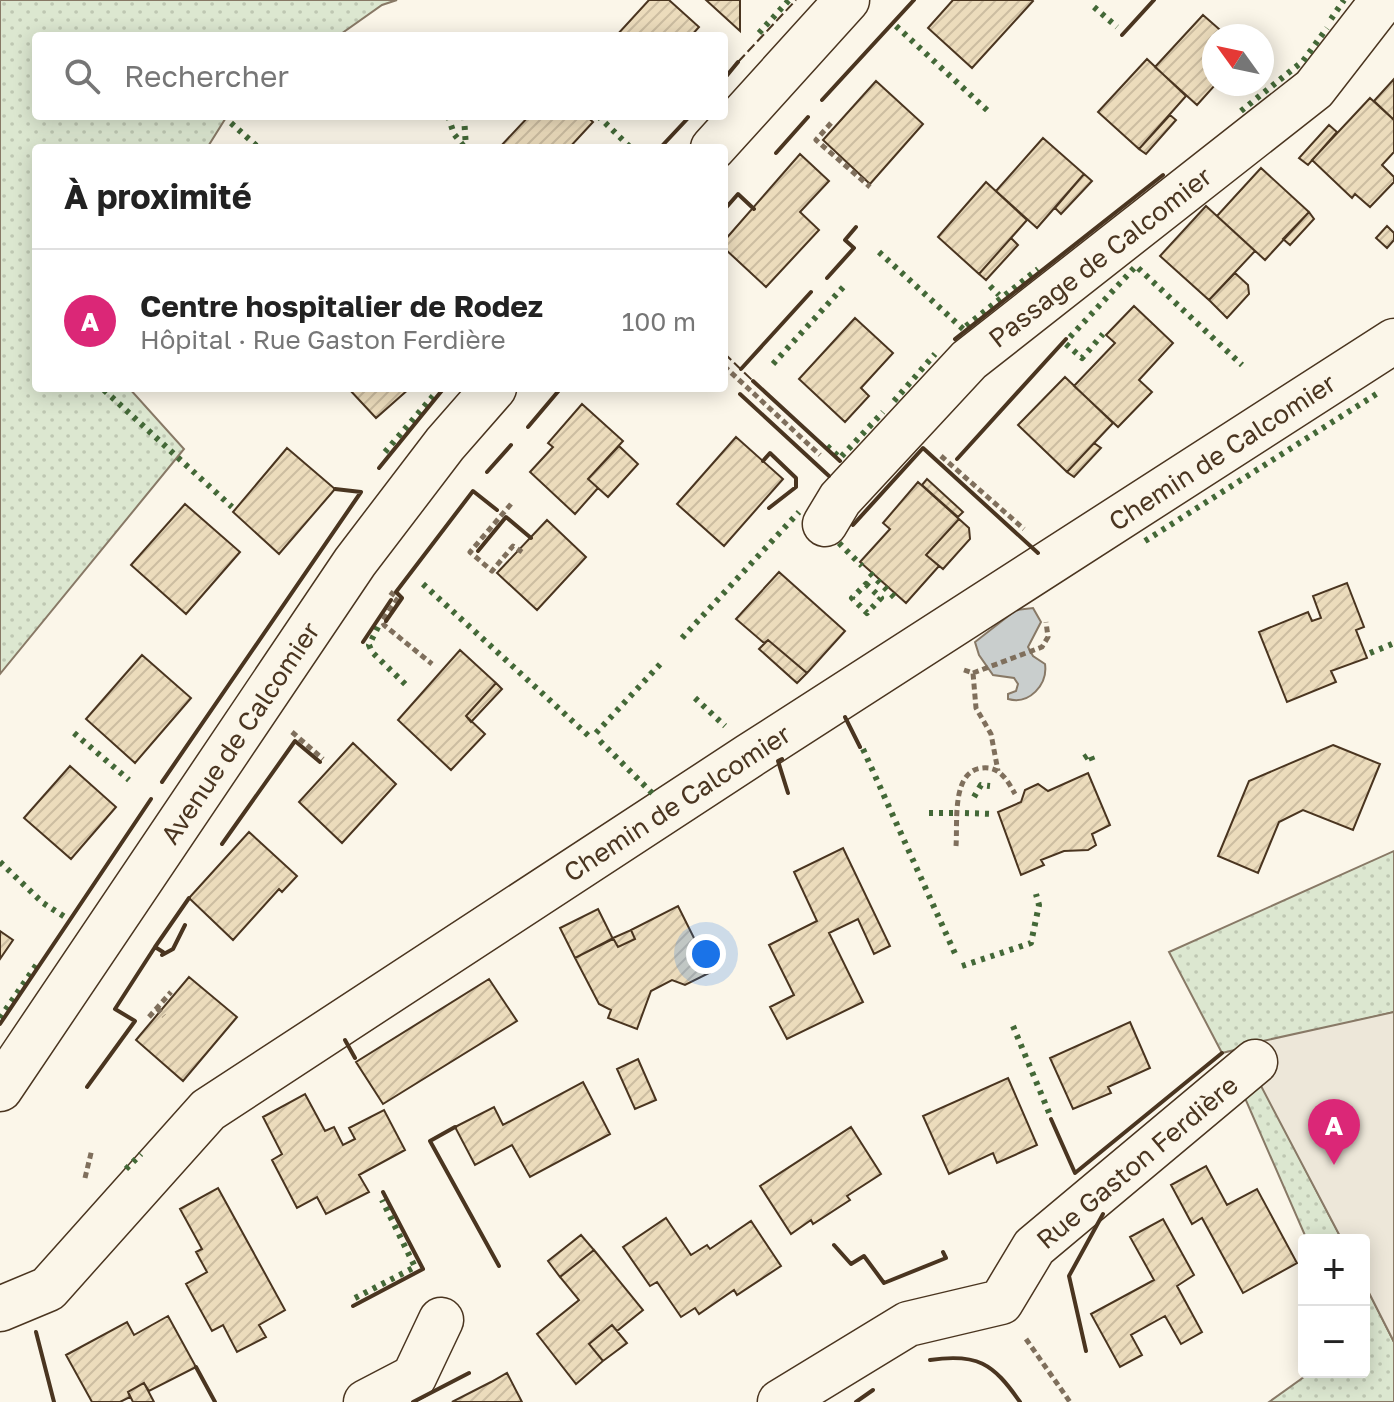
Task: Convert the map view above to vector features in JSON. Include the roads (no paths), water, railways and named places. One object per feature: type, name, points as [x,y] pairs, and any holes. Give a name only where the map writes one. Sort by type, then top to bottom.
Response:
[{"type":"street","points":[[717,144],[847,0]]},
{"type":"street","name":"Passage de Calcomier","points":[[825,524],[840,499],[969,360],[1314,89],[1386,5]]},
{"type":"street","name":"Chemin de Calcomier","points":[[0,1309],[48,1289],[208,1110],[1394,341]]},
{"type":"street","name":"Avenue de Calcomier","points":[[0,1089],[355,562],[445,444],[490,392]]},
{"type":"street","name":"Rue Gaston Ferdière","points":[[780,1402],[908,1324],[1001,1302],[1034,1247],[1255,1062]]},
{"type":"street","points":[[366,1402],[414,1377],[441,1320]]},
{"type":"place","name":"Centre hospitalier de Rodez","points":[[1334,1165]]}]
